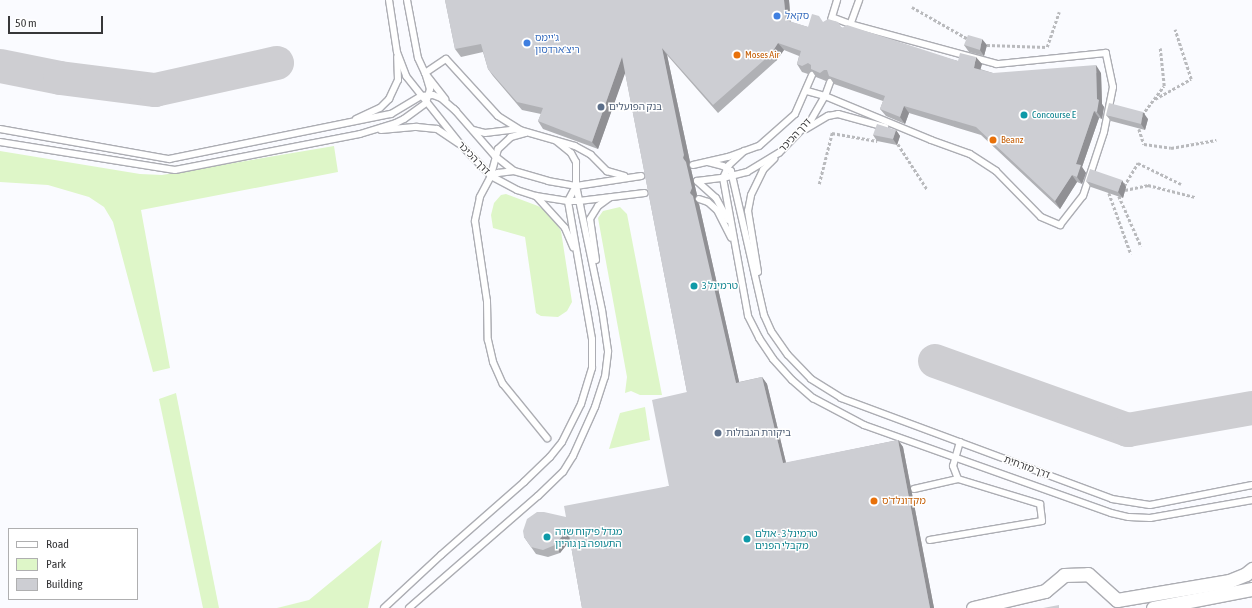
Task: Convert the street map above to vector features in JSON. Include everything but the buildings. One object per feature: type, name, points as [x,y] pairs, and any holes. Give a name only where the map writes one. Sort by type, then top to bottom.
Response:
[{"type":"street","points":[[973,608],[1045,591],[1064,575],[1088,574],[1117,600],[1229,581],[1246,574],[1252,569]]},
{"type":"street","points":[[1153,608],[1252,589]]},
{"type":"lane","name":"דרך הכיכר","points":[[389,0],[397,52],[406,76],[461,145],[490,176],[517,190],[536,196],[568,201],[609,198],[645,193]]},
{"type":"lane","name":"דרך הכיכר","points":[[407,0],[418,58],[425,73],[495,156],[514,170],[548,181],[576,186],[641,176]]},
{"type":"lane","points":[[829,25],[837,0]]},
{"type":"lane","points":[[848,31],[859,0]]},
{"type":"lane","points":[[807,91],[825,96],[931,140],[970,154],[996,171],[1040,217],[1060,224],[1083,196],[1104,132],[1113,87],[1106,53],[997,64],[850,24],[832,17]]},
{"type":"lane","points":[[347,123],[380,108],[389,99],[398,80],[397,52]]},
{"type":"lane","points":[[371,131],[404,119],[426,103],[430,95],[430,89],[425,73],[446,59],[498,116],[525,133]]},
{"type":"lane","name":"דרך הכיכר","points":[[693,165],[708,162],[759,146],[795,114],[807,91],[812,75]]},
{"type":"lane","name":"דרך הכיכר","points":[[735,250],[726,216],[716,198],[697,181],[723,178],[747,172],[779,153],[811,120],[825,96],[830,82]]},
{"type":"lane","points":[[0,130],[169,159],[391,114],[421,96],[430,95],[441,98],[456,111]]},
{"type":"lane","points":[[795,137],[828,116],[838,114],[931,140]]},
{"type":"lane","points":[[0,142],[175,170],[371,131],[417,127],[437,129],[461,145]]},
{"type":"lane","points":[[471,129],[485,133],[511,128],[576,146],[591,154],[608,171],[628,177]]},
{"type":"lane","points":[[525,133],[511,137],[504,142],[495,156],[490,176],[480,197],[475,220],[487,301],[488,340],[493,362],[503,384],[547,438]]},
{"type":"lane","points":[[409,608],[538,496],[563,472],[573,456],[595,407],[606,377],[608,351],[602,310],[576,186],[576,162],[571,153],[556,141]]},
{"type":"lane","points":[[744,151],[728,168],[723,178],[748,316],[766,348],[792,380],[813,398],[838,413],[864,425],[1129,517],[1150,518],[1252,500]]},
{"type":"lane","points":[[764,315],[748,211],[755,184],[764,170],[779,153]]},
{"type":"lane","points":[[708,162],[728,168],[732,176],[764,315]]},
{"type":"lane","points":[[490,176],[514,170]]},
{"type":"lane","points":[[384,608],[440,555],[524,482],[562,442],[581,404],[592,368],[592,339],[568,201],[576,186]]},
{"type":"lane","points":[[536,196],[565,228],[579,264]]},
{"type":"lane","points":[[602,310],[601,290],[590,219],[594,212],[609,198]]},
{"type":"lane","points":[[699,199],[708,202],[717,210],[735,250]]},
{"type":"lane","name":"דרך מזרחית","points":[[764,315],[771,331],[788,355],[811,379],[840,398],[1112,499],[1150,505],[1252,485]]},
{"type":"lane","points":[[958,479],[954,466],[955,457],[960,442]]},
{"type":"lane","points":[[914,489],[958,479],[1040,504],[1042,521],[930,540]]},
{"type":"path","points":[[912,7],[972,41]]},
{"type":"path","points":[[987,45],[1047,47],[1059,12]]},
{"type":"path","points":[[1155,98],[1191,79],[1175,30]]},
{"type":"path","points":[[1141,117],[1164,86],[1160,48]]},
{"type":"path","points":[[1139,128],[1144,144],[1171,148],[1216,140]]},
{"type":"path","points":[[819,184],[832,133],[877,141]]},
{"type":"path","points":[[898,144],[927,189]]},
{"type":"path","points":[[1124,186],[1138,163],[1181,184]]},
{"type":"path","points":[[1125,190],[1148,185],[1195,197]]},
{"type":"path","points":[[1109,193],[1131,254]]},
{"type":"path","points":[[1119,196],[1141,246]]},
{"type":"green space","points":[[334,146],[338,172],[141,210],[170,368],[153,372],[113,222],[104,207],[89,197],[48,185],[0,182],[0,151],[140,174],[162,175]]},
{"type":"green space","points":[[506,194],[538,206],[549,213],[561,231],[572,302],[567,311],[558,317],[541,316],[536,313],[525,237],[493,228],[491,215],[494,203],[501,195]]},
{"type":"green space","points":[[620,207],[627,214],[662,395],[640,395],[631,391],[625,393],[627,377],[598,218],[603,211]]},
{"type":"green space","points":[[176,393],[219,608],[203,608],[159,399]]},
{"type":"green space","points":[[645,407],[650,440],[609,449],[620,413]]},
{"type":"green space","points":[[382,540],[368,608],[277,608],[309,600]]},
{"type":"taxiway","points":[[0,66],[60,78],[155,90],[277,63]]},
{"type":"taxiway","points":[[935,361],[1128,430],[1252,408]]},
{"type":"place","name":"סקאל","points":[[777,16]]},
{"type":"place","name":"ג'יימס ריצ'ארדסון","points":[[527,43]]},
{"type":"place","name":"Moses Air","points":[[737,55]]},
{"type":"place","name":"בנק הפועלים","points":[[601,107]]},
{"type":"place","name":"Concourse E","points":[[1024,115]]},
{"type":"place","name":"Beanz","points":[[993,140]]},
{"type":"place","name":"טרמינל 3","points":[[694,286]]},
{"type":"place","name":"ביקורת הגבולות","points":[[718,433]]},
{"type":"place","name":"מקדונלד'ס","points":[[874,501]]},
{"type":"place","name":"מגדל פיקוח שדה התעופה בן גוריון","points":[[547,537]]},
{"type":"place","name":"טרמינל 3 - אולם מקבלי הפנים","points":[[747,539]]}]
